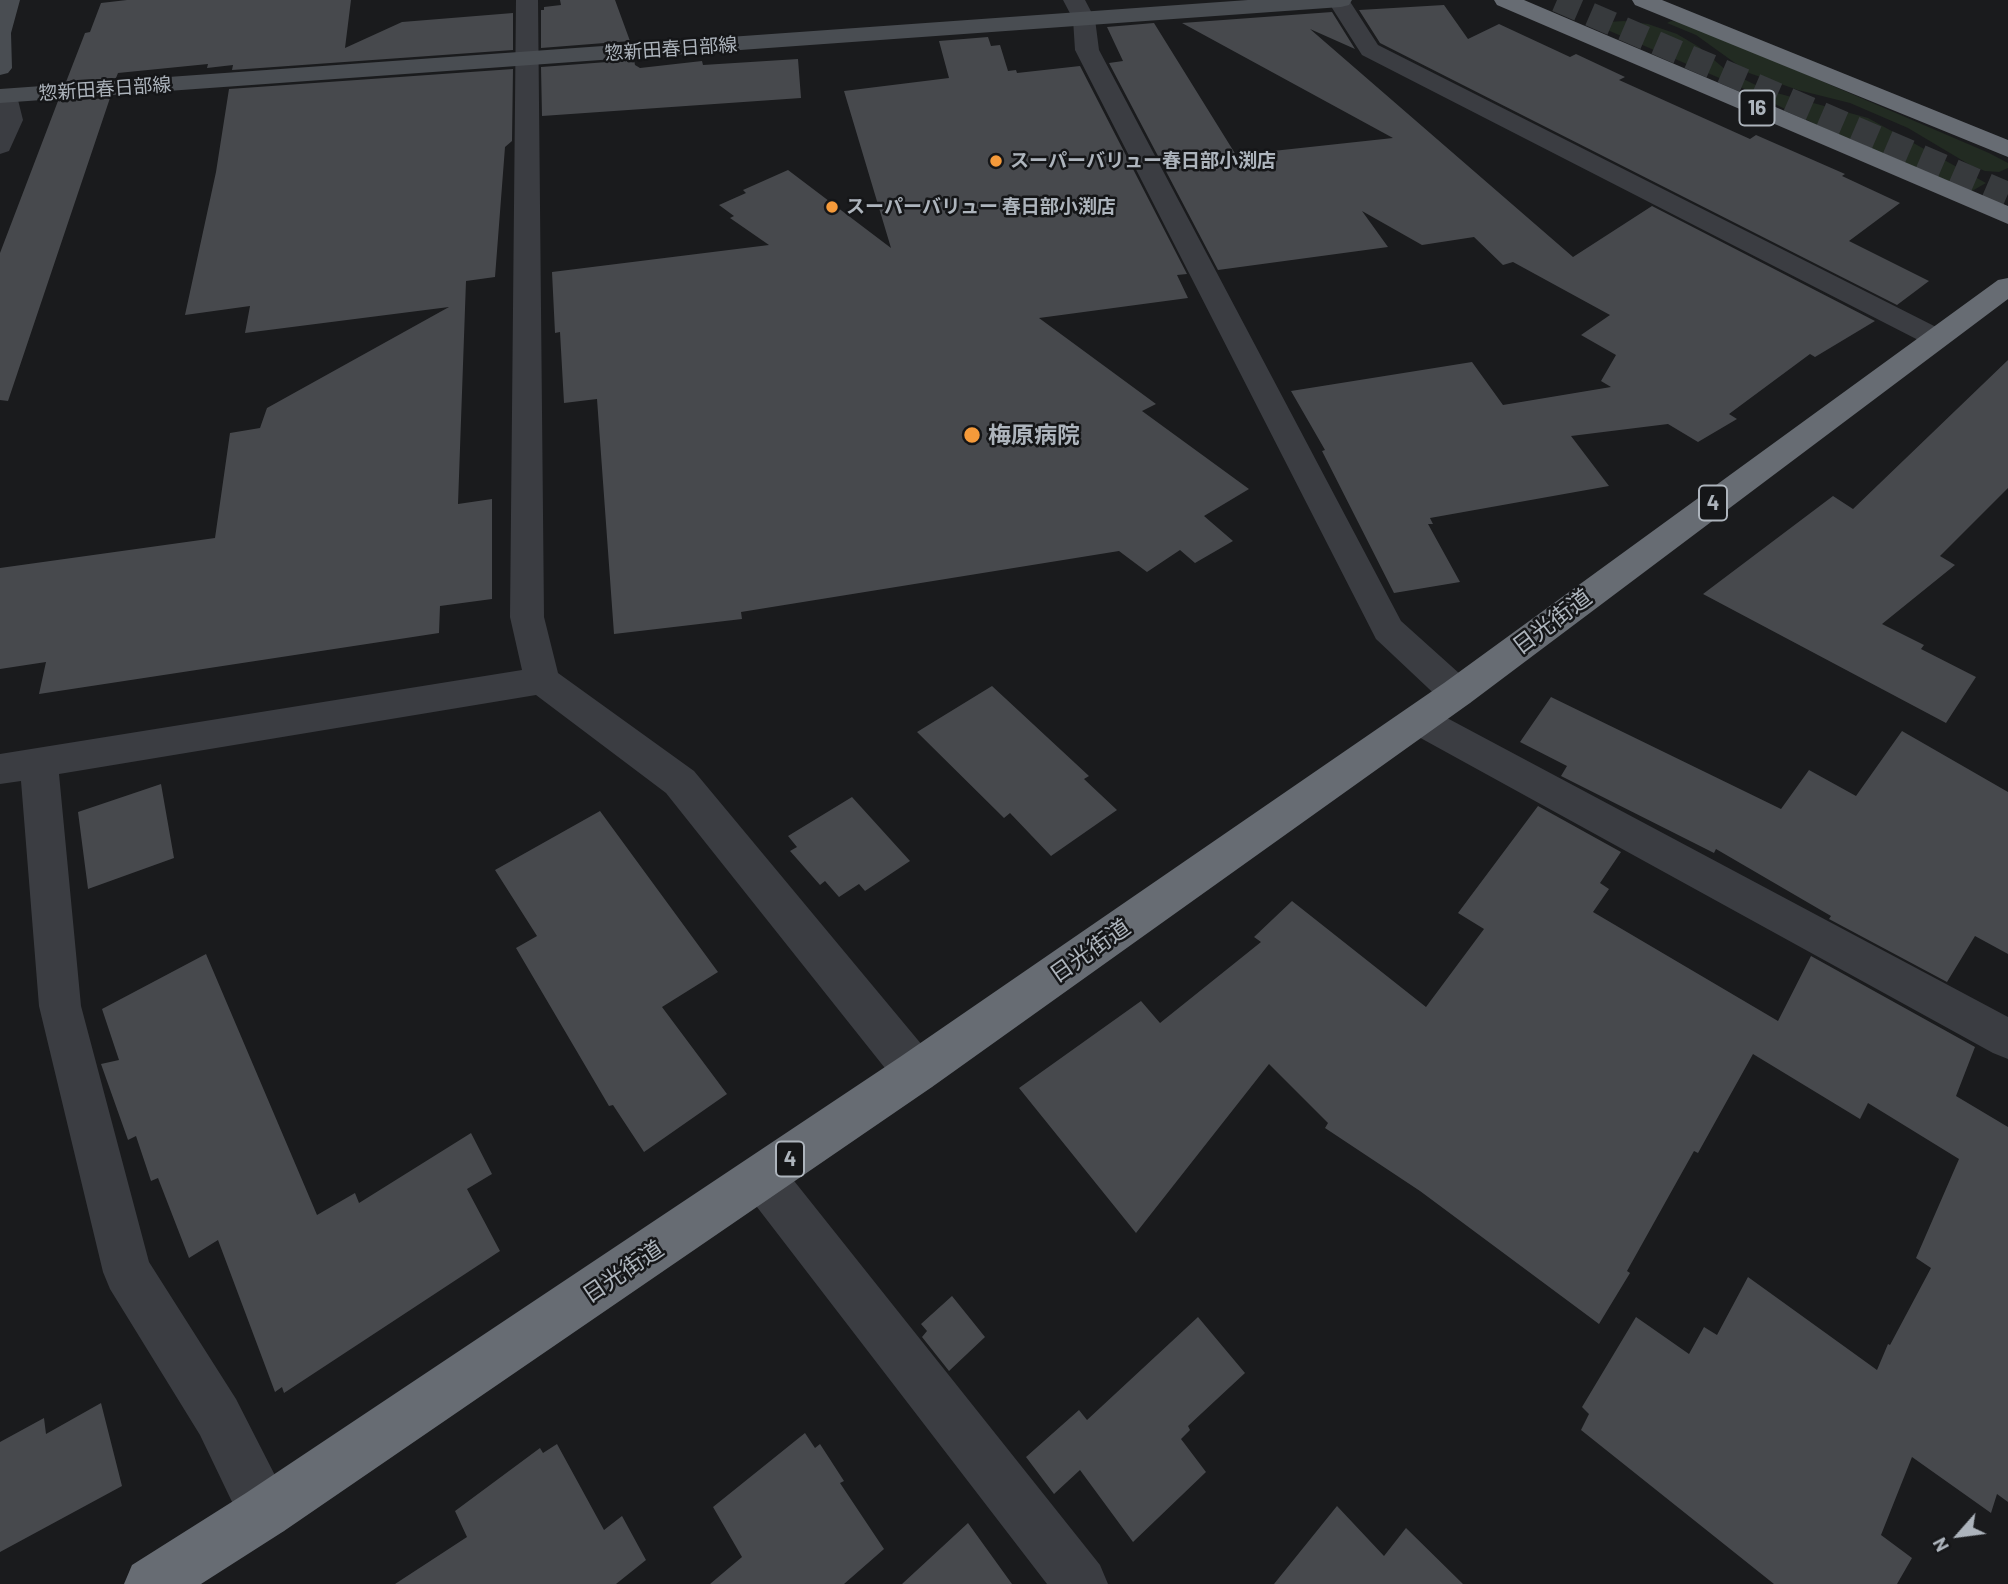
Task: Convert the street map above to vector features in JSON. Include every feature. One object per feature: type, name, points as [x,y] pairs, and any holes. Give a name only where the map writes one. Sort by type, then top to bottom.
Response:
[{"type":"highway","name":"16","points":[[1505,0],[2008,216]]},
{"type":"highway","name":"16","points":[[1643,0],[2008,149]]},
{"type":"highway","name":"日光街道","points":[[150,1584],[265,1512],[763,1178],[916,1072],[1457,693],[2008,286]]},
{"type":"main road","points":[[0,68],[0,33],[9,0]]},
{"type":"main road","name":"惣新田春日部線","points":[[2,88],[528,60],[1079,10],[1340,0]]},
{"type":"street","points":[[527,0],[527,617],[542,680],[681,782],[916,1072]]},
{"type":"street","points":[[1340,0],[1370,50],[1936,338]]},
{"type":"street","points":[[1079,10],[1087,51],[1388,630],[1457,693]]},
{"type":"street","points":[[0,146],[11,120],[2,88]]},
{"type":"street","points":[[265,1512],[218,1417],[127,1272],[60,1006],[19,765],[542,680]]},
{"type":"street","points":[[1419,720],[2008,1040]]},
{"type":"street","points":[[763,1178],[1081,1584]]},
{"type":"shaded area","points":[[1624,21],[1648,24],[1677,34],[1699,47],[1727,71],[1766,90],[1868,118],[1986,183],[1972,191],[1833,133],[1745,89],[1591,23]]},
{"type":"shaded area","points":[[1684,22],[1989,153],[2008,163],[2008,168],[1999,172],[1985,171],[1908,128],[1850,103],[1798,90],[1749,73],[1696,35],[1667,23]]},
{"type":"building","points":[[127,0],[351,0],[345,48],[402,22],[513,13],[513,50],[232,70],[233,65],[207,68],[208,64],[118,73],[116,78],[66,82],[85,33],[90,32],[101,3]]},
{"type":"building","points":[[560,0],[615,0],[630,41],[541,48],[541,10],[544,10],[544,7],[561,5]]},
{"type":"building","points":[[1444,5],[1468,39],[1499,24],[1570,57],[1576,54],[1625,77],[1619,80],[1750,139],[1756,135],[1845,174],[1842,176],[1900,203],[1849,241],[1929,281],[1897,305],[1380,43],[1359,10]]},
{"type":"building","points":[[1332,12],[1355,49],[1310,29],[1573,257],[1652,206],[1875,321],[1815,357],[1810,354],[1729,414],[1737,419],[1698,442],[1668,424],[1571,436],[1609,486],[1430,518],[1433,524],[1428,524],[1460,582],[1394,593],[1322,451],[1325,450],[1291,391],[1472,362],[1503,405],[1611,387],[1601,381],[1616,355],[1581,335],[1610,315],[1513,262],[1503,265],[1474,237],[1422,245],[1362,211],[1388,247],[1218,270],[1109,63],[1123,61],[1107,27],[1154,23],[1236,155],[1393,138],[1182,23]]},
{"type":"building","points":[[988,37],[991,46],[1000,45],[1008,71],[1016,70],[1017,73],[1080,66],[1187,274],[1177,275],[1188,298],[1039,318],[1156,404],[1142,411],[1249,489],[1204,516],[1233,541],[1195,563],[1180,550],[1147,572],[1119,551],[741,612],[742,619],[614,634],[597,399],[564,403],[560,332],[555,333],[552,272],[769,245],[730,218],[734,216],[719,205],[746,193],[743,190],[788,170],[891,248],[844,91],[949,78],[939,41]]},
{"type":"building","points":[[798,59],[801,98],[542,116],[541,67],[634,60],[635,65],[640,68],[702,61],[703,65]]},
{"type":"building","points":[[513,69],[512,141],[505,147],[495,277],[466,281],[458,504],[492,499],[492,599],[440,606],[439,633],[39,694],[46,662],[0,669],[0,568],[215,538],[230,433],[260,428],[267,408],[449,307],[245,333],[250,306],[185,315],[216,172],[229,89]]},
{"type":"building","points":[[110,98],[8,401],[0,400],[0,253],[58,101]]},
{"type":"building","points":[[2008,360],[2008,488],[1940,556],[1955,565],[1882,624],[1924,645],[1921,649],[1976,677],[1946,723],[1703,594],[1833,496],[1853,509]]},
{"type":"building","points":[[992,686],[1089,776],[1084,779],[1117,810],[1051,856],[1010,813],[1004,818],[917,732]]},
{"type":"building","points":[[1551,697],[1781,809],[1809,770],[1856,796],[1902,731],[2008,792],[2008,954],[1975,936],[1947,982],[1829,919],[1831,916],[1716,849],[1714,853],[1561,776],[1567,766],[1520,742]]},
{"type":"building","points":[[161,784],[174,858],[88,889],[78,812]]},
{"type":"building","points":[[852,797],[910,861],[865,891],[859,884],[839,897],[825,881],[820,885],[790,851],[797,847],[788,836]]},
{"type":"building","points":[[1538,806],[1621,852],[1600,883],[1609,889],[1593,912],[1778,1021],[1811,956],[1975,1047],[1956,1096],[2008,1127],[2008,1502],[1997,1494],[1991,1513],[1912,1457],[1881,1535],[1912,1558],[1897,1584],[1774,1584],[1581,1430],[1589,1414],[1582,1407],[1636,1317],[1689,1354],[1704,1327],[1717,1335],[1748,1277],[1877,1370],[1888,1344],[1890,1345],[1931,1268],[1916,1258],[1959,1159],[1868,1103],[1860,1119],[1753,1054],[1698,1153],[1694,1151],[1627,1271],[1630,1273],[1599,1324],[1420,1191],[1325,1128],[1328,1123],[1269,1064],[1136,1233],[1019,1088],[1141,1001],[1160,1023],[1261,942],[1254,937],[1292,901],[1426,1007],[1484,929],[1458,913]]},
{"type":"building","points":[[600,811],[718,972],[662,1007],[727,1094],[644,1152],[613,1105],[609,1106],[516,948],[537,936],[495,870]]},
{"type":"building","points":[[206,954],[317,1215],[355,1193],[359,1203],[471,1133],[492,1174],[467,1189],[500,1251],[284,1393],[282,1387],[275,1392],[218,1240],[189,1258],[158,1178],[151,1181],[136,1136],[128,1140],[101,1064],[119,1060],[102,1009]]},
{"type":"building","points":[[952,1296],[985,1337],[949,1371],[922,1337],[927,1331],[921,1324]]},
{"type":"building","points":[[1198,1317],[1245,1373],[1188,1426],[1190,1430],[1181,1439],[1206,1472],[1133,1542],[1080,1470],[1054,1494],[1026,1457],[1079,1410],[1087,1420]]},
{"type":"building","points":[[101,1403],[122,1486],[0,1552],[0,1442],[44,1418],[46,1434]]},
{"type":"building","points":[[805,1433],[815,1448],[820,1444],[844,1481],[840,1483],[884,1549],[844,1584],[710,1584],[742,1557],[713,1507]]},
{"type":"building","points":[[557,1444],[604,1530],[622,1516],[646,1560],[616,1584],[395,1584],[467,1537],[455,1511],[540,1448],[543,1453]]},
{"type":"building","points":[[1337,1506],[1384,1556],[1406,1528],[1463,1584],[1274,1584]]},
{"type":"building","points":[[968,1523],[1012,1584],[902,1584]]},
{"type":"tunnel","points":[[1557,0],[2008,194]]},
{"type":"place","name":"スーパーバリュー春日部小渕店","points":[[996,161]]},
{"type":"place","name":"スーパーバリュー 春日部小渕店","points":[[832,207]]},
{"type":"place","name":"梅原病院","points":[[972,435]]}]
